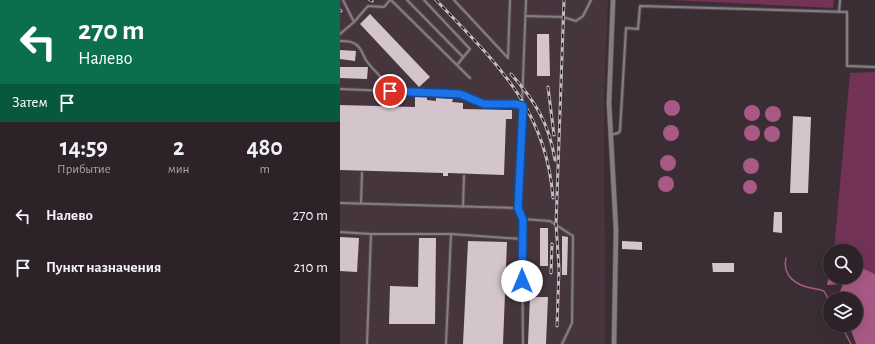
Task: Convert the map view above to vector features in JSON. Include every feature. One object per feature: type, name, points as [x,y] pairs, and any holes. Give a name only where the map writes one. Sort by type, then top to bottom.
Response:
[{"type":"street","points":[[613,0],[610,135],[616,230],[614,344]]},
{"type":"lane","points":[[343,0],[354,22]]},
{"type":"lane","points":[[340,34],[354,22],[368,6],[384,7],[391,0],[470,78]]},
{"type":"lane","points":[[407,0],[463,57]]},
{"type":"lane","points":[[424,0],[470,49],[457,65]]},
{"type":"lane","points":[[454,0],[508,58],[510,0]]},
{"type":"lane","points":[[523,344],[523,220],[518,208],[526,0]]},
{"type":"lane","points":[[526,16],[560,17],[571,20],[579,20],[583,16],[591,0]]},
{"type":"lane","points":[[839,12],[840,0]]},
{"type":"lane","points":[[610,135],[620,131],[626,28],[638,29],[640,6],[847,12],[847,66],[875,67]]},
{"type":"lane","points":[[340,41],[349,41],[357,45],[362,51],[366,60],[387,83],[390,91]]},
{"type":"lane","points":[[340,89],[460,94],[484,104],[515,104],[523,106]]},
{"type":"lane","points":[[361,203],[362,173]]},
{"type":"lane","points":[[463,207],[464,176]]},
{"type":"lane","points":[[340,203],[518,208]]},
{"type":"lane","points":[[523,220],[550,221],[573,236],[572,323],[562,344]]},
{"type":"lane","points":[[340,232],[370,234],[451,234],[522,239]]},
{"type":"lane","points":[[367,344],[370,234]]},
{"type":"lane","points":[[446,344],[451,234]]},
{"type":"shaded area","points":[[340,0],[608,0],[604,88],[605,344],[340,344]]},
{"type":"shaded area","points":[[670,0],[834,0],[833,8]]},
{"type":"shaded area","points":[[875,72],[875,274],[863,269],[863,244],[835,244],[850,73]]},
{"type":"shaded area","points":[[672,100],[679,105],[680,108],[675,115],[672,116],[665,111],[664,108],[669,101]]},
{"type":"shaded area","points":[[752,105],[759,110],[760,113],[755,120],[752,121],[745,116],[744,113],[749,106]]},
{"type":"shaded area","points":[[773,106],[779,108],[781,114],[779,120],[773,122],[767,120],[765,114],[767,108]]},
{"type":"shaded area","points":[[671,125],[677,127],[679,133],[677,139],[671,141],[665,139],[663,133],[665,127]]},
{"type":"shaded area","points":[[749,125],[755,125],[760,130],[758,139],[755,141],[749,141],[744,136],[744,130]]},
{"type":"shaded area","points":[[772,126],[778,128],[780,134],[778,140],[772,142],[766,140],[764,134],[766,128]]},
{"type":"shaded area","points":[[668,155],[675,160],[676,163],[671,170],[668,171],[661,166],[660,163],[665,156]]},
{"type":"shaded area","points":[[751,158],[758,163],[759,166],[754,173],[751,174],[744,169],[743,166],[748,159]]},
{"type":"shaded area","points":[[666,176],[673,181],[674,184],[669,191],[666,192],[659,187],[658,184],[663,177]]},
{"type":"shaded area","points":[[747,180],[753,180],[757,184],[757,190],[753,194],[747,194],[743,190],[743,184]]},
{"type":"shaded area","points":[[863,269],[875,274],[875,344],[856,344],[852,332],[863,332],[863,292],[840,292],[843,284],[863,284]]},
{"type":"building","points":[[370,14],[430,77],[419,87],[360,24]]},
{"type":"building","points":[[537,34],[549,34],[550,76],[537,76]]},
{"type":"building","points":[[340,50],[356,51],[355,61],[340,59]]},
{"type":"building","points":[[340,67],[368,67],[367,79],[340,78]]},
{"type":"building","points":[[415,96],[427,96],[427,100],[436,101],[436,98],[453,99],[452,102],[463,103],[463,109],[512,110],[512,119],[506,119],[504,175],[448,173],[448,176],[443,176],[443,173],[340,170],[340,105],[415,107]]},
{"type":"building","points":[[793,116],[811,117],[808,193],[790,193]]},
{"type":"building","points":[[774,212],[782,212],[782,233],[773,232]]},
{"type":"building","points":[[540,228],[548,228],[548,266],[540,266]]},
{"type":"building","points":[[562,236],[568,237],[567,275],[562,275]]},
{"type":"building","points":[[340,237],[359,238],[357,272],[340,271]]},
{"type":"building","points":[[419,238],[436,238],[435,324],[389,324],[390,286],[418,287]]},
{"type":"building","points":[[468,241],[507,242],[503,344],[463,344]]},
{"type":"building","points":[[622,241],[642,242],[642,250],[622,249]]},
{"type":"building","points":[[712,263],[734,263],[734,272],[713,272]]},
{"type":"building","points":[[530,297],[548,297],[546,344],[528,344]]},
{"type":"waterway","points":[[786,258],[786,270],[791,279],[805,287],[819,289],[825,292]]},
{"type":"waterway","points":[[845,332],[851,344]]},
{"type":"railway","points":[[436,0],[478,44],[514,88],[540,137],[548,166],[553,198]]},
{"type":"railway","points":[[557,326],[559,269],[556,224],[564,0]]},
{"type":"railway","points":[[511,74],[540,113],[549,135],[555,160]]},
{"type":"railway","points":[[548,87],[554,135]]},
{"type":"railway","points":[[551,273],[552,244]]},
{"type":"route","points":[[390,91],[460,94],[484,104],[515,104],[523,106],[518,208],[523,220],[522,281]]}]
